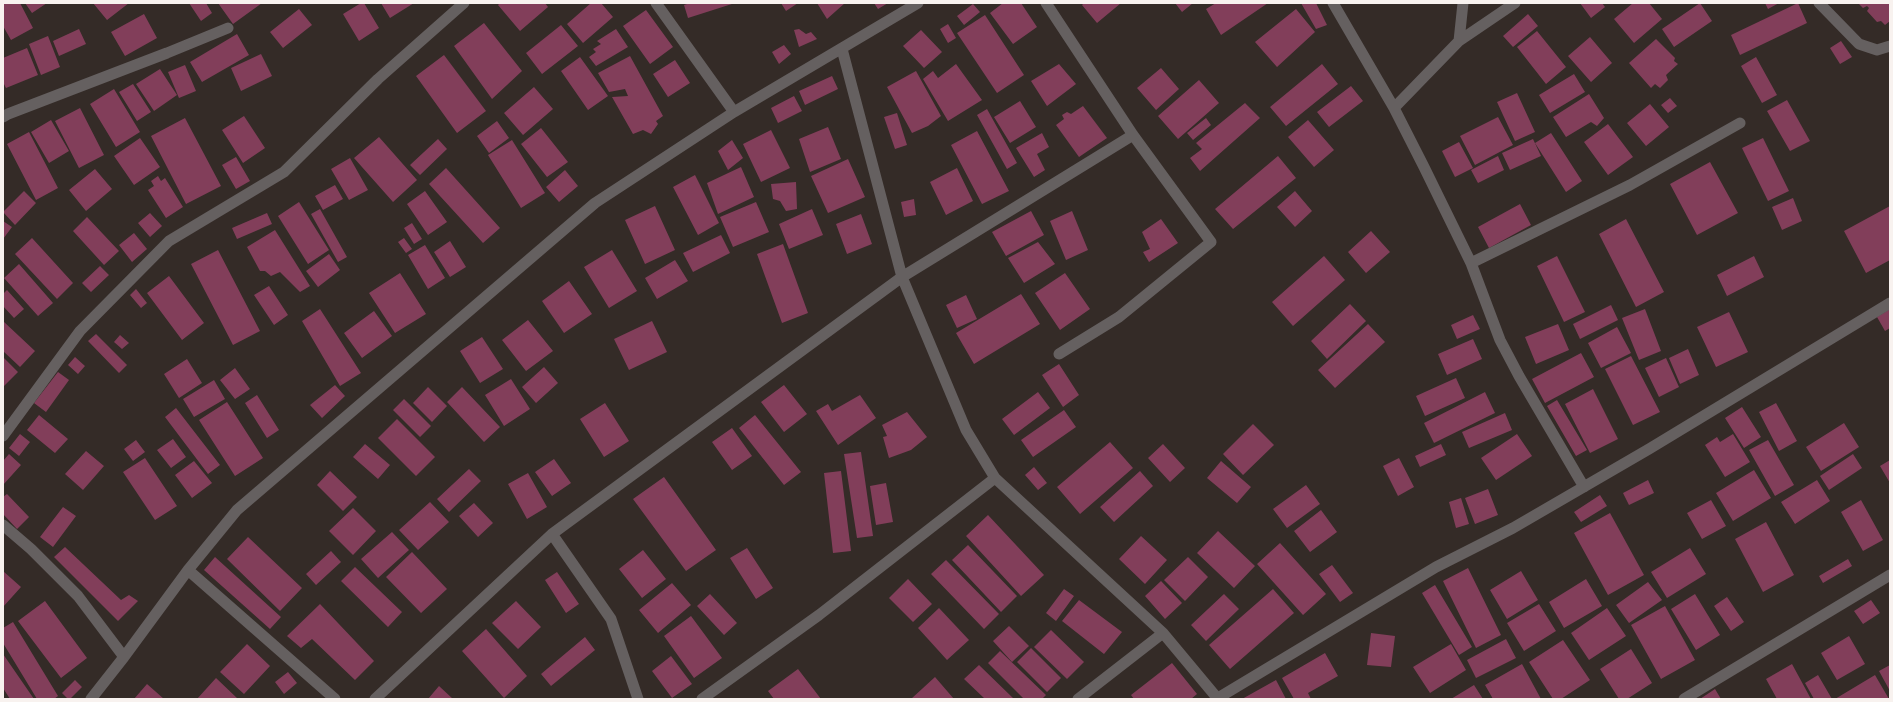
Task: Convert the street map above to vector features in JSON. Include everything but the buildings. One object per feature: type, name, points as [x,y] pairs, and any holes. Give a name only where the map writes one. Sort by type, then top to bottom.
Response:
[{"type":"street","points":[[3,436],[80,331],[169,241],[284,172],[378,79],[464,3]]},
{"type":"street","points":[[656,3],[734,112]]},
{"type":"street","points":[[91,699],[124,658],[188,570],[237,510],[594,204],[734,112],[918,3]]},
{"type":"street","points":[[1046,3],[1133,135],[1211,242],[1119,317],[1059,354]]},
{"type":"street","points":[[1332,3],[1394,108],[1471,263],[1503,346],[1584,487]]},
{"type":"street","points":[[1458,41],[1463,3]]},
{"type":"street","points":[[1394,108],[1458,41],[1515,3]]},
{"type":"street","points":[[1819,3],[1859,44],[1877,50],[1890,46]]},
{"type":"street","points":[[5,112],[228,28]]},
{"type":"street","points":[[842,49],[902,277],[966,430],[996,478],[1163,632],[1218,698],[1436,567],[1513,528],[1584,487],[1890,303]]},
{"type":"street","points":[[1471,263],[1630,185],[1740,123]]},
{"type":"street","points":[[374,699],[552,534],[902,277],[1133,135]]},
{"type":"street","points":[[702,699],[819,615],[996,478]]},
{"type":"street","points":[[3,525],[31,549],[78,596],[124,658]]},
{"type":"street","points":[[552,534],[611,618],[638,699]]},
{"type":"street","points":[[188,570],[336,699]]},
{"type":"street","points":[[1684,699],[1890,575]]},
{"type":"street","points":[[1078,699],[1163,632]]}]
